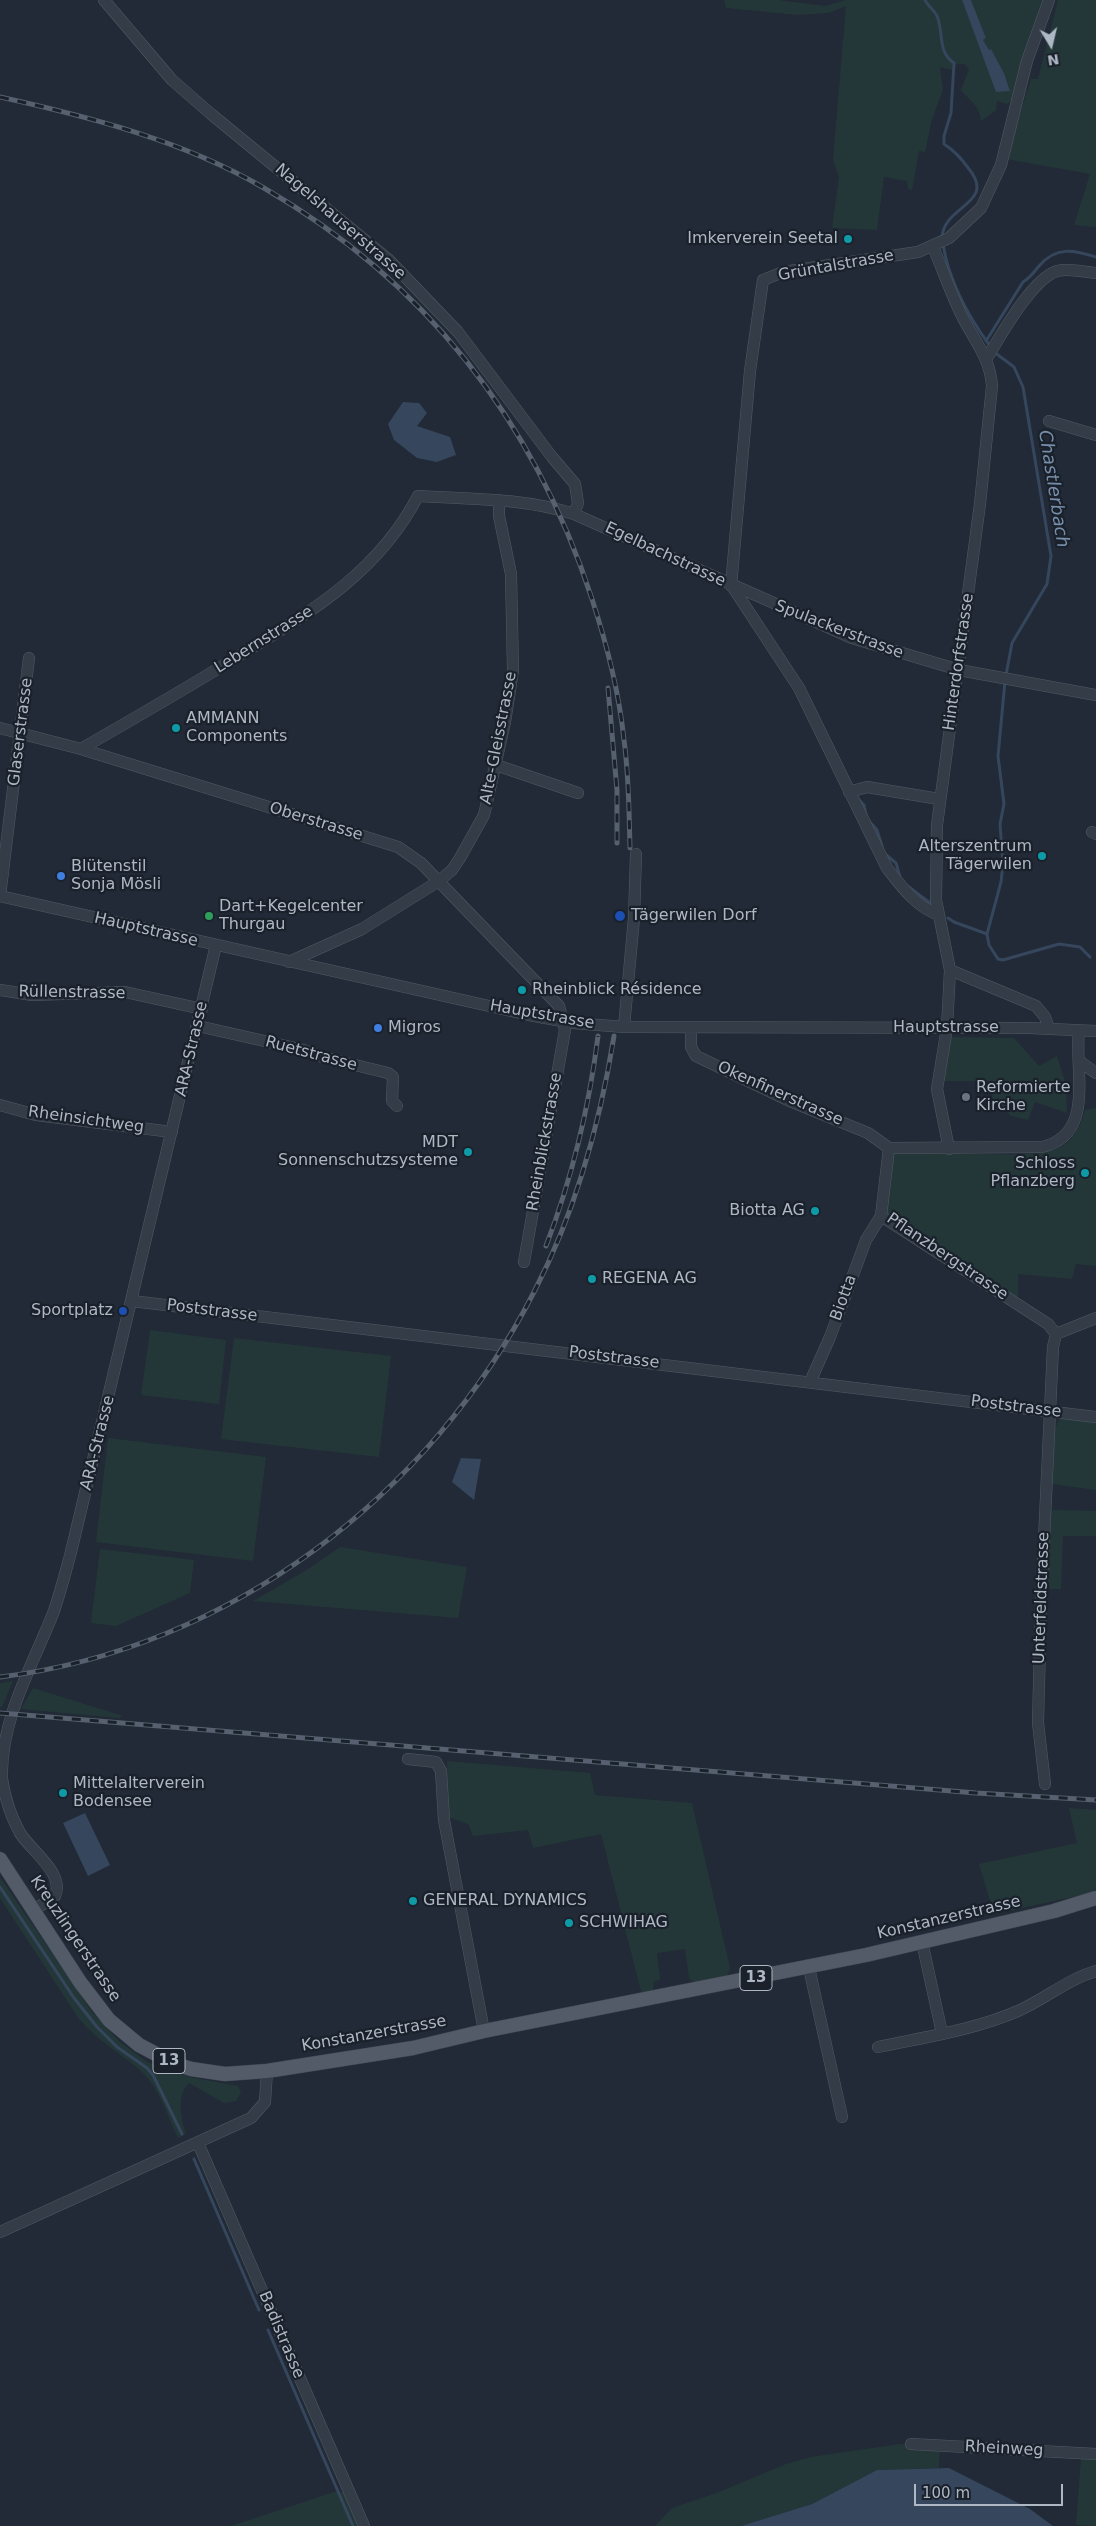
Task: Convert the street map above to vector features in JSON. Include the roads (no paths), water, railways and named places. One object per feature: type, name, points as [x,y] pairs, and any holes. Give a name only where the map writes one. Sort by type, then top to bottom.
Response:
[{"type":"main road","name":"Kreuzlingerstrasse","points":[[0,1859],[98,2007],[123,2033],[139,2045],[173,2063],[191,2069],[225,2074],[267,2071]]},
{"type":"main road","name":"Konstanzerstrasse","points":[[267,2071],[396,2051],[484,2031],[809,1968],[1054,1911],[1096,1898]]},
{"type":"street","name":"Nagelshauserstrasse","points":[[104,0],[172,80],[389,260],[458,332],[552,457],[575,484],[578,503],[574,514]]},
{"type":"street","name":"Grüntalstrasse","points":[[731,586],[749,389],[763,280],[783,272],[918,252],[949,238],[981,208],[1001,164],[1027,61],[1049,0]]},
{"type":"street","name":"Hinterdorfstrasse","points":[[934,246],[960,313],[990,352],[992,386],[958,670],[939,799],[934,878],[950,970],[947,1028],[937,1088],[949,1149]]},
{"type":"street","points":[[990,352],[1030,291],[1042,279],[1057,271],[1072,270],[1096,274]]},
{"type":"street","points":[[1049,421],[1096,434]]},
{"type":"street","name":"Egelbachstrasse","points":[[418,496],[533,503],[574,514],[731,586],[799,688],[887,868],[904,890],[929,911],[939,915]]},
{"type":"street","name":"Lebernstrasse","points":[[81,749],[228,663],[326,602],[351,582],[373,558],[408,515],[418,496]]},
{"type":"street","name":"Alte-Gleisstrasse","points":[[289,962],[362,929],[439,881],[452,870],[484,815],[496,765],[513,670],[511,574],[499,516],[500,500]]},
{"type":"street","name":"Spulackerstrasse","points":[[731,586],[852,638],[958,670],[1096,695]]},
{"type":"street","name":"Glaserstrasse","points":[[0,896],[30,658]]},
{"type":"street","name":"Oberstrasse","points":[[0,728],[22,732],[81,749],[398,847],[421,863],[559,1006],[563,1022]]},
{"type":"street","points":[[496,765],[578,793]]},
{"type":"street","points":[[849,792],[866,787],[939,799]]},
{"type":"street","points":[[624,1027],[634,918],[636,854]]},
{"type":"street","name":"Hauptstrasse","points":[[0,896],[563,1022],[624,1027],[947,1028],[1096,1031]]},
{"type":"street","name":"ARA-Strasse","points":[[34,1910],[55,1896],[58,1883],[52,1871],[21,1833],[10,1812],[1,1777],[3,1730],[11,1707],[54,1610],[70,1556],[216,945]]},
{"type":"street","points":[[950,970],[971,976],[1036,1006],[1045,1017],[1049,1029]]},
{"type":"street","name":"Rüllenstrasse","points":[[0,990],[32,995],[125,992],[202,1009]]},
{"type":"street","name":"Rheinblickstrasse","points":[[524,1262],[565,1030],[563,1022]]},
{"type":"street","name":"Ruetstrasse","points":[[198,1026],[304,1050],[322,1057],[388,1073],[393,1077],[392,1101],[397,1106]]},
{"type":"street","name":"Okenfinerstrasse","points":[[691,1028],[691,1048],[696,1056],[792,1102],[868,1133],[889,1148]]},
{"type":"street","points":[[889,1148],[1042,1147],[1060,1141],[1073,1128],[1081,1106],[1082,1089],[1077,1047],[1079,1030]]},
{"type":"street","points":[[1079,1060],[1096,1074]]},
{"type":"street","name":"Rheinsichtweg","points":[[0,1105],[36,1115],[172,1132]]},
{"type":"street","name":"Pflanzbergstrasse","points":[[889,1148],[881,1216],[1041,1319],[1056,1334]]},
{"type":"street","name":"Biotta","points":[[810,1382],[830,1337],[866,1240],[881,1216]]},
{"type":"street","name":"Poststrasse","points":[[132,1301],[1096,1417]]},
{"type":"street","points":[[1056,1334],[1096,1318]]},
{"type":"street","name":"Unterfeldstrasse","points":[[1045,1784],[1038,1723],[1041,1604],[1056,1334]]},
{"type":"street","points":[[408,1759],[436,1762],[441,1770],[444,1820],[484,2031]]},
{"type":"street","points":[[922,1942],[942,2033]]},
{"type":"street","points":[[809,1968],[842,2117]]},
{"type":"street","points":[[878,2047],[993,2021],[1020,2010],[1082,1975],[1096,1971]]},
{"type":"street","points":[[0,2232],[242,2123],[259,2110],[265,2102],[267,2071]]},
{"type":"street","name":"Badistrasse","points":[[198,2143],[364,2526]]},
{"type":"street","name":"Rheinweg","points":[[911,2444],[1096,2454]]},
{"type":"water","points":[[962,0],[971,0],[986,38],[983,40],[989,50],[991,49],[1004,73],[1010,91],[996,92]]},
{"type":"water","points":[[403,402],[419,403],[427,413],[417,426],[450,437],[456,455],[437,462],[417,458],[394,440],[388,424]]},
{"type":"water","points":[[461,1458],[481,1459],[474,1500],[452,1482]]},
{"type":"water","points":[[85,1813],[110,1865],[88,1876],[63,1823]]},
{"type":"water","points":[[949,2468],[1030,2509],[1053,2526],[741,2526],[812,2504],[877,2470]]},
{"type":"waterway","name":"Chastlerbach","points":[[925,0],[937,16],[943,48],[954,63],[951,113],[944,136],[944,144],[958,155],[969,169],[976,181],[977,190],[973,198],[951,218],[945,227],[942,238]]},
{"type":"waterway","name":"Chastlerbach","points":[[943,244],[955,285],[974,323],[990,346]]},
{"type":"waterway","points":[[986,341],[1023,282],[1045,260],[1052,255],[1066,251],[1096,257]]},
{"type":"waterway","name":"Chastlerbach","points":[[994,352],[1014,367],[1023,387],[1051,556],[1047,584],[1012,643],[1006,675]]},
{"type":"waterway","name":"Chastlerbach","points":[[1005,681],[998,756],[1004,804],[1000,824],[1003,864],[1001,882],[987,934],[989,945],[998,959],[1003,960],[1059,944],[1080,947],[1090,957]]},
{"type":"waterway","points":[[858,799],[864,805],[866,815]]},
{"type":"waterway","points":[[869,821],[877,830],[882,846]]},
{"type":"waterway","points":[[885,854],[896,863],[900,877]]},
{"type":"waterway","points":[[909,887],[930,903]]},
{"type":"waterway","points":[[948,918],[987,934]]},
{"type":"waterway","points":[[0,1887],[74,1998],[97,2027],[117,2047],[147,2068],[153,2075],[182,2134]]},
{"type":"waterway","points":[[194,2159],[259,2310]]},
{"type":"waterway","points":[[268,2330],[353,2526]]},
{"type":"railway","points":[[0,97],[136,132],[202,157],[264,188],[322,225],[375,267],[424,312],[467,362],[505,416],[539,473],[568,534],[592,599],[612,669],[622,722],[628,780],[630,848]]},
{"type":"railway","points":[[608,688],[617,790],[617,843]]},
{"type":"railway","points":[[546,1246],[572,1169],[590,1090],[598,1036]]},
{"type":"railway","points":[[0,1677],[84,1661],[165,1634],[242,1597],[314,1550],[380,1496],[439,1434],[491,1366],[534,1292],[549,1262],[574,1199],[601,1102],[614,1036]]},
{"type":"railway","points":[[0,1713],[976,1793],[1096,1800]]},
{"type":"place","name":"Imkerverein Seetal","points":[[848,239]]},
{"type":"place","name":"AMMANN Components","points":[[176,728]]},
{"type":"place","name":"Alterszentrum Tägerwilen","points":[[1042,856]]},
{"type":"place","name":"Blütenstil Sonja Mösli","points":[[61,876]]},
{"type":"place","name":"Dart+Kegelcenter Thurgau","points":[[209,916]]},
{"type":"place","name":"Tägerwilen Dorf","points":[[620,916]]},
{"type":"place","name":"Rheinblick Résidence","points":[[522,990]]},
{"type":"place","name":"Migros","points":[[378,1028]]},
{"type":"place","name":"Reformierte Kirche","points":[[966,1097]]},
{"type":"place","name":"MDT Sonnenschutzsysteme","points":[[468,1152]]},
{"type":"place","name":"Schloss Pflanzberg","points":[[1085,1173]]},
{"type":"place","name":"Biotta AG","points":[[815,1211]]},
{"type":"place","name":"REGENA AG","points":[[592,1279]]},
{"type":"place","name":"Sportplatz","points":[[123,1311]]},
{"type":"place","name":"Mittelalterverein Bodensee","points":[[63,1793]]},
{"type":"place","name":"GENERAL DYNAMICS","points":[[413,1901]]},
{"type":"place","name":"SCHWIHAG","points":[[569,1923]]}]
